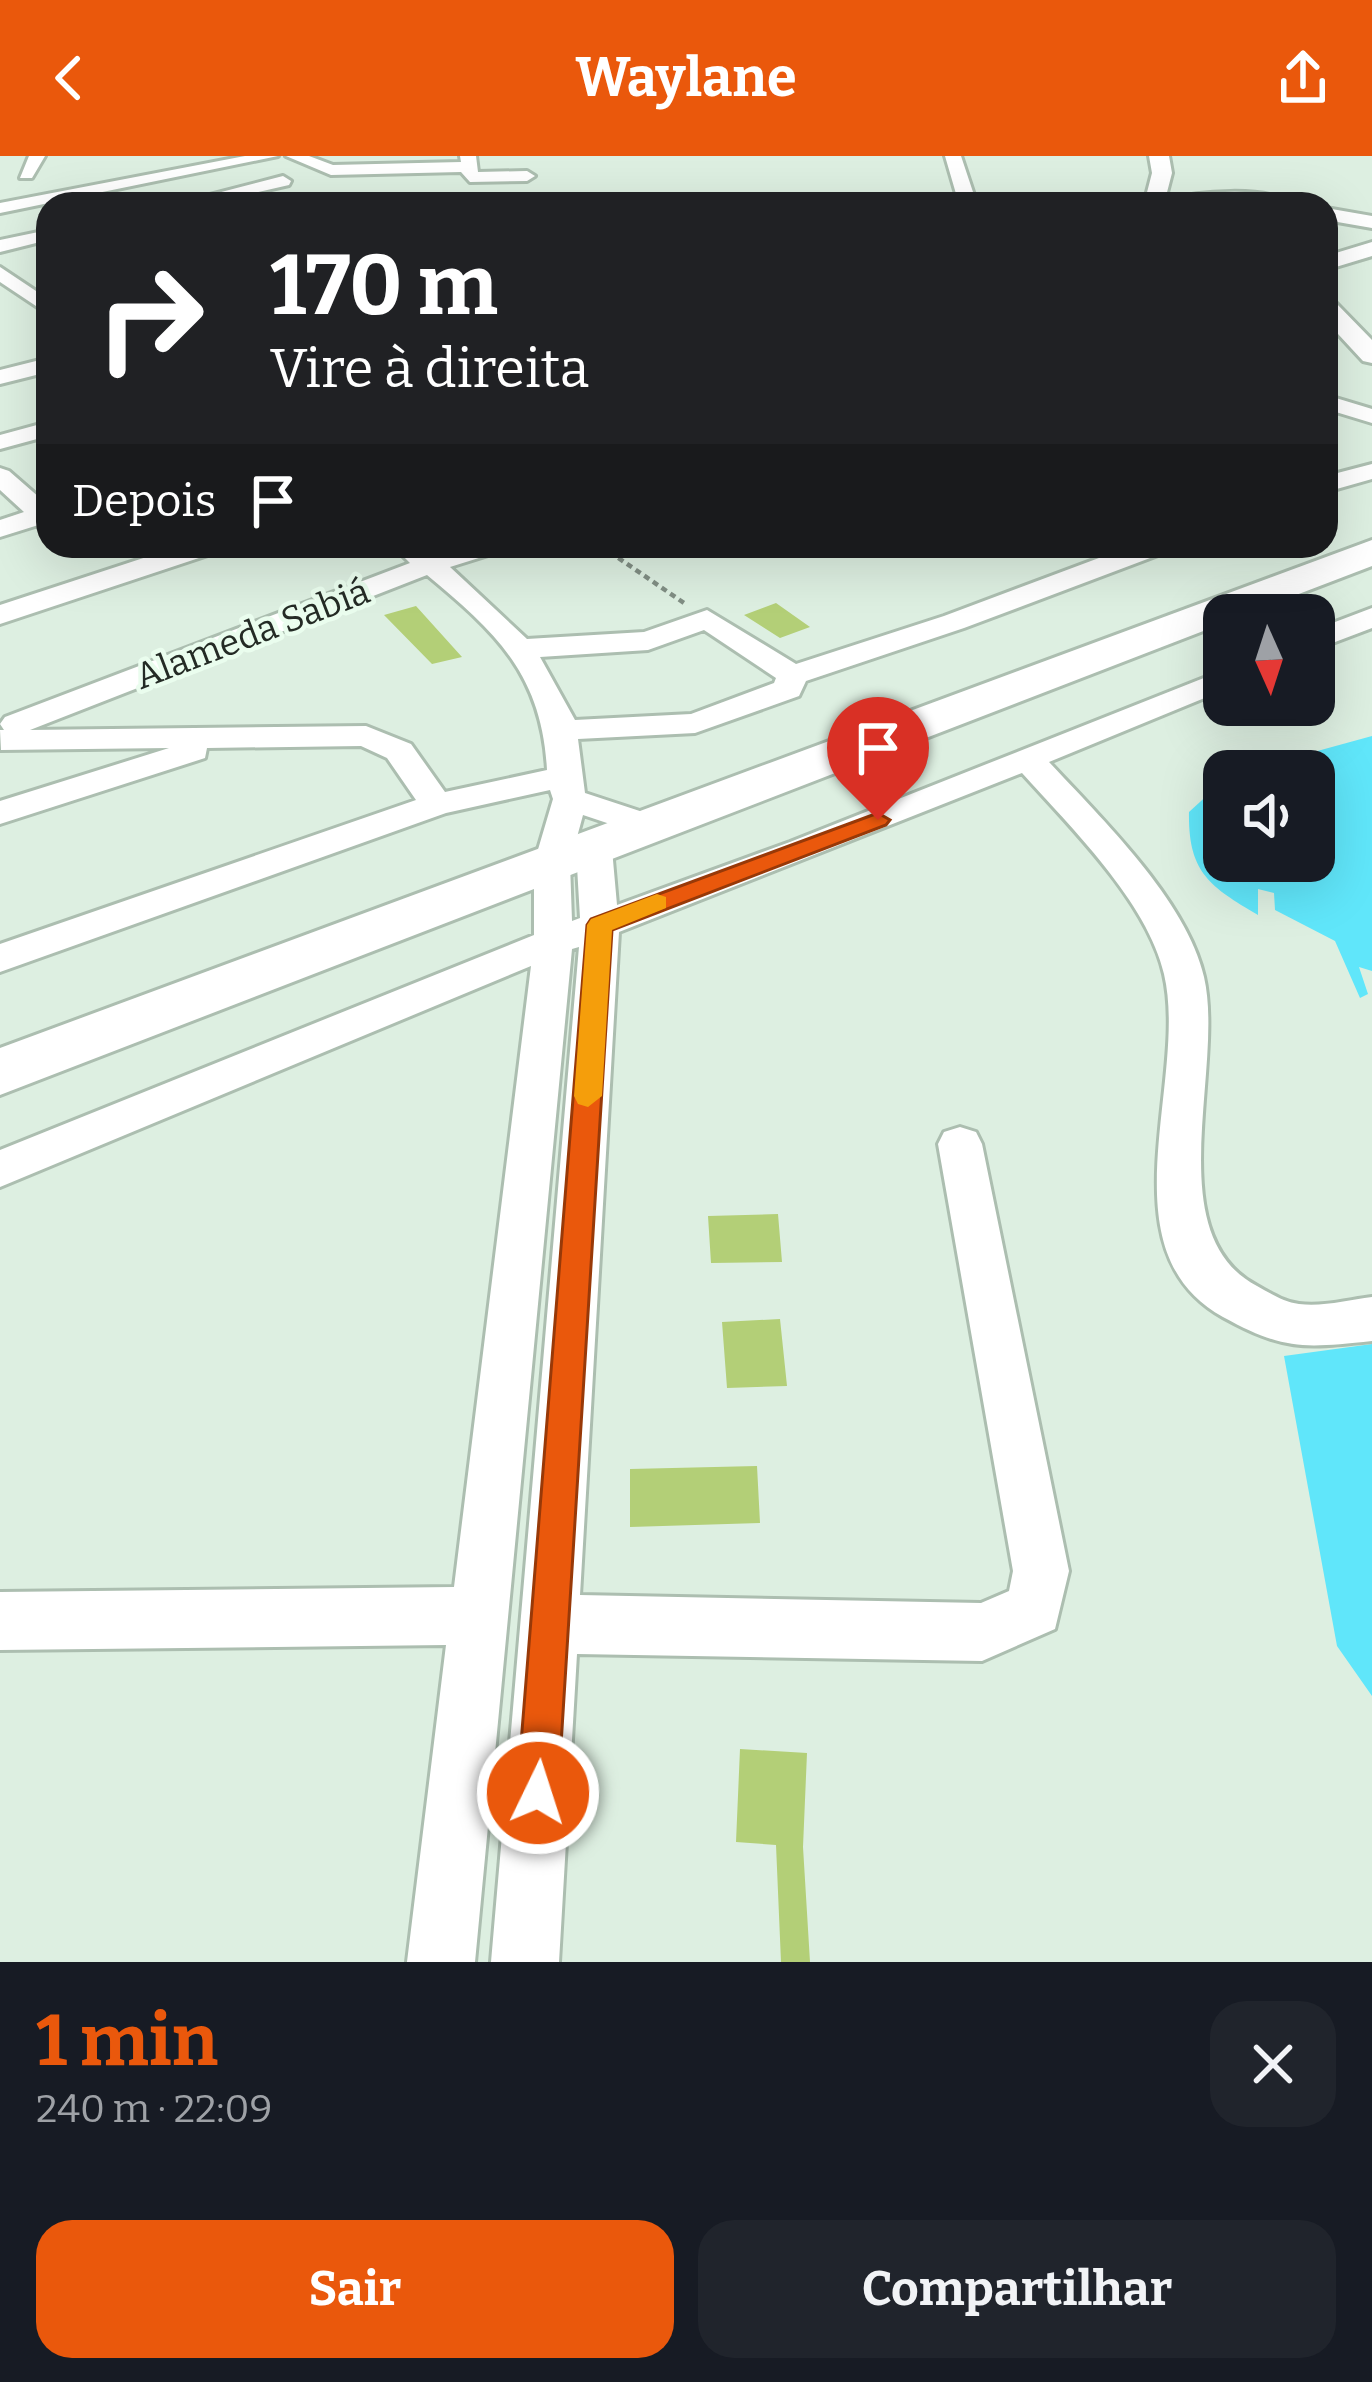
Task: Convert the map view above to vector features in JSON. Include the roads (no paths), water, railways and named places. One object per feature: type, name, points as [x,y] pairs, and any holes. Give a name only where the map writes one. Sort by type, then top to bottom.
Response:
[{"type":"highway","points":[[0,1072],[1372,552]]},
{"type":"main road","points":[[1157,192],[1172,157]]},
{"type":"main road","points":[[1202,176],[1244,192]]},
{"type":"main road","points":[[1338,216],[1372,223]]},
{"type":"main road","points":[[1338,258],[1372,249]]},
{"type":"main road","points":[[1338,320],[1372,355]]},
{"type":"main road","points":[[1339,361],[1372,376]]},
{"type":"street","points":[[81,192],[270,156]]},
{"type":"street","points":[[294,156],[331,170]]},
{"type":"street","points":[[953,156],[964,192]]},
{"type":"street","points":[[15,176],[41,164]]},
{"type":"street","points":[[236,192],[331,170],[469,167],[527,176]]},
{"type":"street","points":[[15,176],[57,192]]},
{"type":"street","points":[[0,208],[36,201]]},
{"type":"street","points":[[0,246],[36,238]]},
{"type":"street","points":[[8,278],[36,299]]},
{"type":"street","points":[[0,377],[36,368]]},
{"type":"street","points":[[1338,406],[1372,416]]},
{"type":"street","points":[[0,442],[36,432]]},
{"type":"street","points":[[1338,481],[1372,471]]},
{"type":"street","points":[[0,476],[36,506]]},
{"type":"street","points":[[0,529],[36,517]]},
{"type":"street","points":[[0,615],[171,558]]},
{"type":"street","points":[[422,558],[519,649],[556,710],[573,856],[576,934],[550,1624],[525,1962]]},
{"type":"street","name":"Alameda Sabiá","points":[[9,731],[450,558]]},
{"type":"street","points":[[792,675],[954,622],[1124,558]]},
{"type":"street","points":[[1335,632],[1372,617]]},
{"type":"street","points":[[519,649],[648,641],[706,619],[792,675]]},
{"type":"street","points":[[561,730],[715,718],[788,689],[792,675]]},
{"type":"street","points":[[0,1169],[576,934],[1203,688]]},
{"type":"street","points":[[9,731],[230,739],[340,735],[385,742],[398,751],[436,805]]},
{"type":"street","points":[[0,813],[230,739]]},
{"type":"street","points":[[1028,760],[1073,808],[1149,905],[1183,970],[1190,1017],[1178,1169],[1185,1245],[1213,1287],[1240,1306],[1299,1326],[1372,1319]]},
{"type":"street","points":[[0,958],[436,805],[566,788],[649,826]]},
{"type":"street","points":[[441,1962],[477,1616],[576,934]]},
{"type":"street","points":[[550,1624],[982,1632],[1035,1609],[1041,1571],[960,1144]]},
{"type":"street","points":[[0,1621],[477,1616]]},
{"type":"water","points":[[1372,736],[1372,971],[1359,967],[1368,994],[1360,998],[1335,941],[1275,910],[1274,893],[1258,889],[1258,915],[1211,882],[1335,882],[1335,750],[1321,750]]},
{"type":"water","points":[[1203,799],[1203,872],[1192,849],[1189,812]]},
{"type":"water","points":[[1372,1344],[1372,1696],[1337,1646],[1284,1356]]}]
